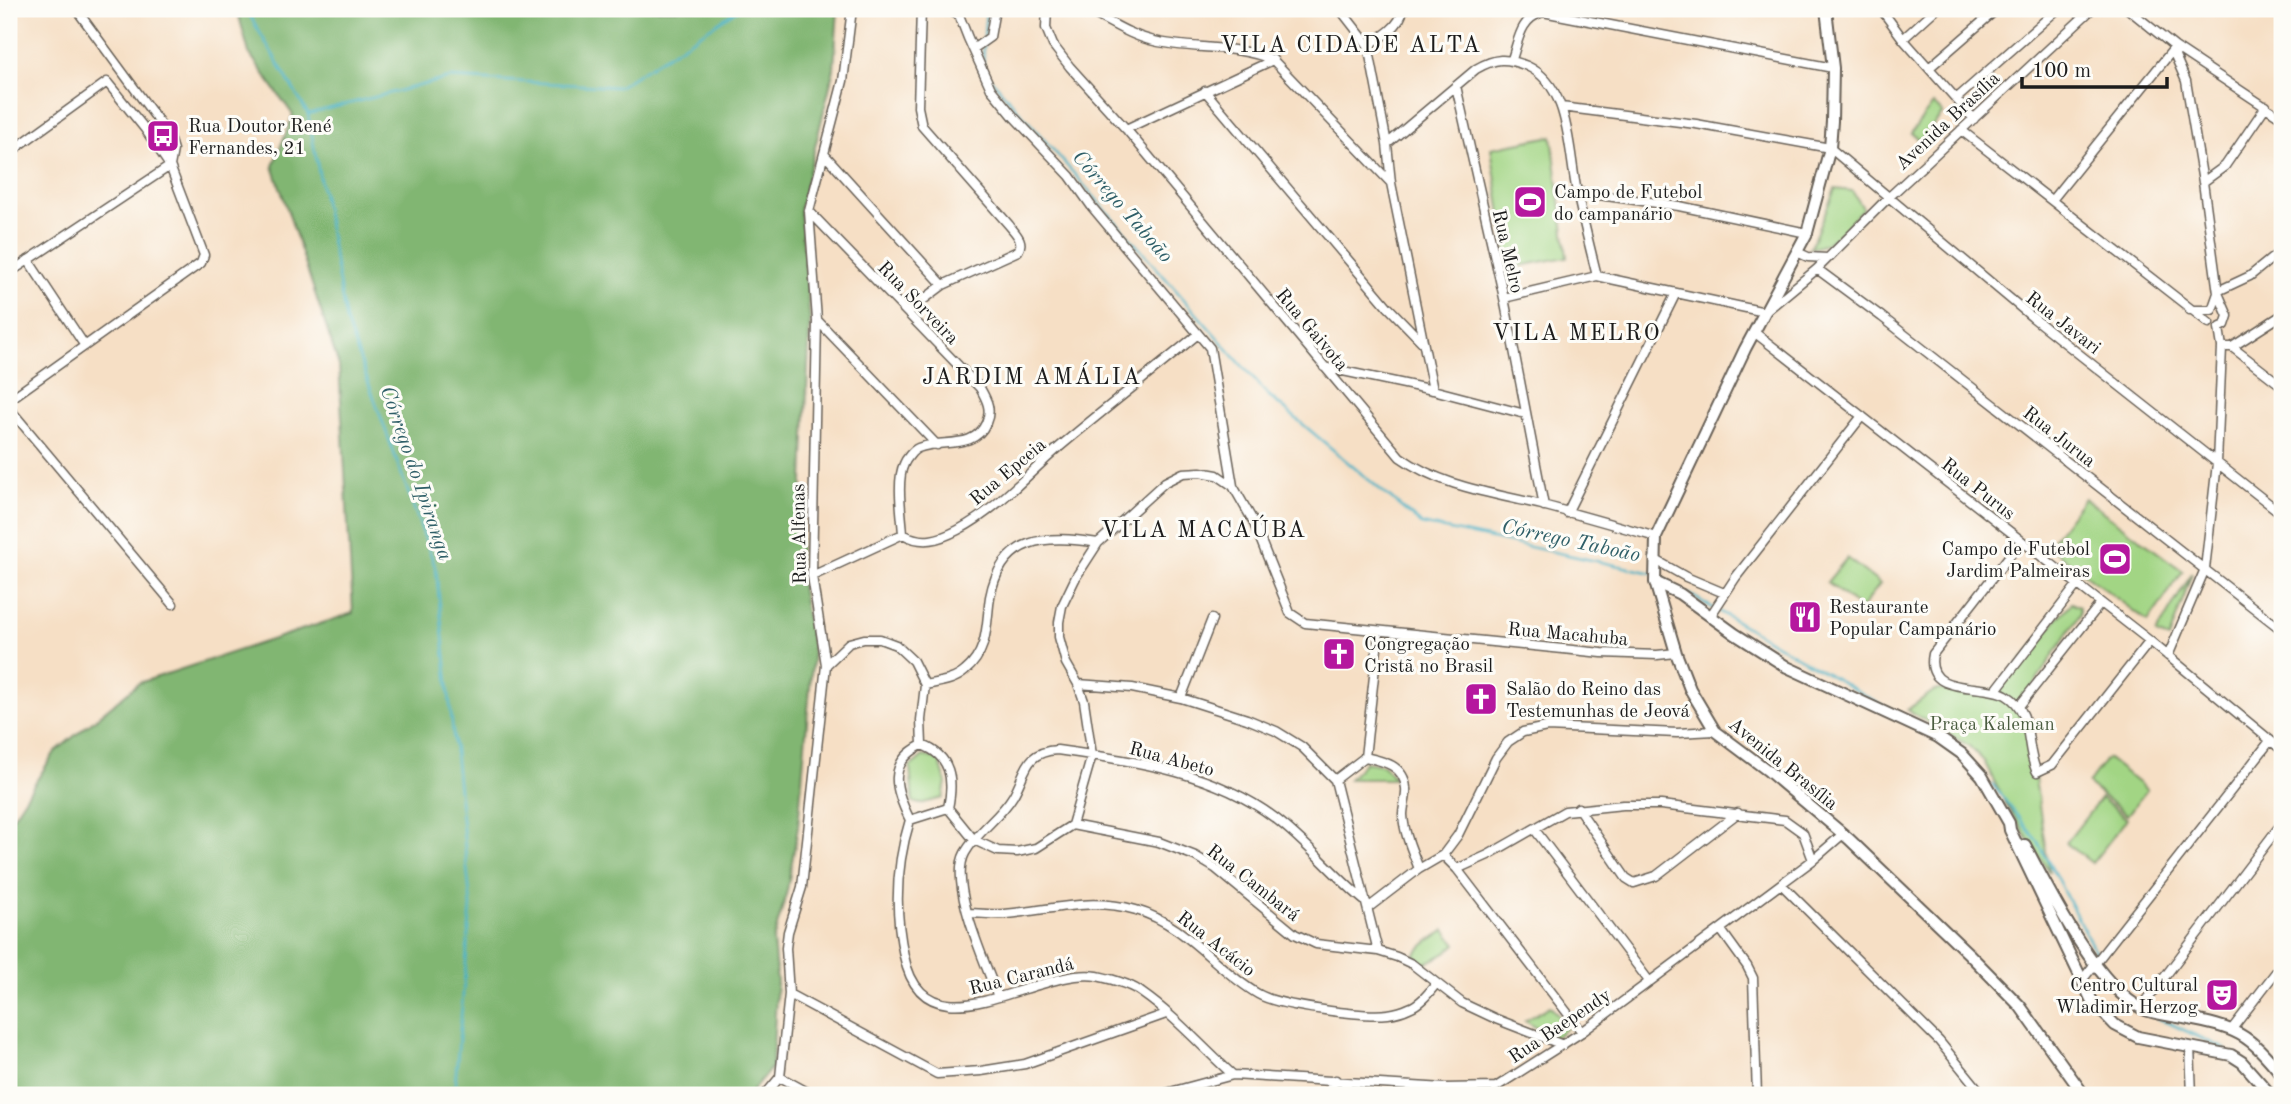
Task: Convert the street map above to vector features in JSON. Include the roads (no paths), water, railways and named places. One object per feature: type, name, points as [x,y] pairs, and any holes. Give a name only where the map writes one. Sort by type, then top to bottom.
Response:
[{"type":"street","points":[[9,274],[170,166],[173,150],[168,134],[76,9]]},
{"type":"street","name":"Rua Alfenas","points":[[780,1077],[789,994],[786,948],[788,932],[802,887],[827,666],[812,576],[817,320],[809,211],[843,81],[852,9]]},
{"type":"street","points":[[907,312],[943,285],[1018,251],[1021,241],[922,126],[918,107],[921,9]]},
{"type":"street","points":[[945,9],[960,12],[991,89],[1070,176],[1092,207],[1210,348],[1233,486]]},
{"type":"street","points":[[973,49],[989,37],[995,9]]},
{"type":"street","name":"Rua Gaivota","points":[[1047,9],[1046,28],[1054,45],[1400,457],[1436,478],[1656,537]]},
{"type":"street","points":[[1084,9],[1095,11],[1131,35],[1199,48],[1258,54],[1273,60],[1391,183]]},
{"type":"street","points":[[1340,9],[1368,45],[1387,144],[1391,183],[1433,390]]},
{"type":"street","name":"Avenida Brasília","points":[[1826,9],[1833,68],[1830,148],[1807,233],[1754,332],[1656,537],[1655,582],[1675,653],[1690,689],[1715,731],[1767,770],[1843,834],[1969,954],[2020,1006],[2084,1095]]},
{"type":"street","points":[[1881,9],[1974,119]]},
{"type":"street","points":[[1903,38],[1936,9]]},
{"type":"street","points":[[1929,68],[1997,9]]},
{"type":"street","points":[[1956,99],[2058,9]]},
{"type":"street","name":"Avenida Brasília","points":[[1765,312],[1817,269],[1888,198],[2092,9]]},
{"type":"street","points":[[2128,9],[2174,49],[2282,118]]},
{"type":"street","points":[[1368,45],[1383,37],[1397,23],[1403,11]]},
{"type":"street","points":[[1512,59],[1523,27],[1532,15],[1543,12],[1833,68]]},
{"type":"street","points":[[2174,49],[2186,81],[2218,292],[2228,316],[2227,322],[2220,328]]},
{"type":"street","points":[[2052,200],[2174,49]]},
{"type":"street","points":[[1387,144],[1476,69],[1490,61],[1512,59],[1533,69],[1552,86],[1562,107],[1577,192],[1597,276]]},
{"type":"street","points":[[1126,129],[1273,60]]},
{"type":"street","points":[[9,153],[107,82],[145,129],[170,166],[204,256],[201,263],[9,400]]},
{"type":"street","name":"Rua Melro","points":[[1456,86],[1504,298],[1544,506]]},
{"type":"street","points":[[1205,91],[1388,307],[1423,344]]},
{"type":"street","points":[[2203,182],[2225,166],[2266,106]]},
{"type":"street","points":[[1562,107],[1696,124],[1830,148]]},
{"type":"street","points":[[1962,130],[2190,310],[2220,328]]},
{"type":"street","name":"Rua Javari","points":[[1830,148],[2032,317],[2282,514]]},
{"type":"street","points":[[824,154],[943,285]]},
{"type":"street","points":[[1577,192],[1679,206],[1807,233]]},
{"type":"street","name":"Rua Sorveira","points":[[809,211],[980,388],[988,401],[989,412],[979,434],[966,441],[918,448],[903,464],[903,534]]},
{"type":"street","points":[[2210,323],[2208,317],[2218,292],[2250,276],[2282,250]]},
{"type":"street","points":[[1797,252],[1808,257],[1827,258]]},
{"type":"street","points":[[28,260],[85,346]]},
{"type":"street","name":"Rua Jurua","points":[[1817,269],[2282,630]]},
{"type":"street","points":[[1504,298],[1597,276],[1765,312]]},
{"type":"street","points":[[1567,513],[1676,293]]},
{"type":"street","points":[[2190,310],[2224,310]]},
{"type":"street","points":[[2222,347],[2232,347],[2282,315]]},
{"type":"street","points":[[817,320],[937,445]]},
{"type":"street","points":[[2168,656],[2205,569],[2217,463],[2222,347],[2220,328]]},
{"type":"street","name":"Rua Purus","points":[[1754,332],[2150,641],[2282,750]]},
{"type":"street","name":"Rua Epceia","points":[[903,534],[916,541],[930,541],[958,530],[987,511],[1060,447],[1198,334]]},
{"type":"street","points":[[2232,347],[2282,386]]},
{"type":"street","points":[[1324,367],[1433,390],[1525,414]]},
{"type":"street","points":[[9,408],[173,604]]},
{"type":"street","points":[[1711,615],[1724,593],[1862,416]]},
{"type":"street","points":[[948,808],[910,820],[896,787],[897,773],[902,761],[912,750],[922,745],[936,750],[944,760],[950,784],[948,808],[974,840],[998,851],[1017,852],[1036,848],[1072,825],[1092,755],[1084,701],[1066,663],[1059,638],[1062,606],[1076,577],[1098,543],[1165,482],[1183,473],[1200,472],[1217,475],[1233,486]]},
{"type":"street","name":"Rua Macahuba","points":[[1233,486],[1253,520],[1290,613],[1305,623],[1602,653],[1675,653]]},
{"type":"street","points":[[812,576],[903,534]]},
{"type":"street","points":[[925,685],[946,681],[965,671],[980,653],[987,635],[990,596],[999,567],[1012,552],[1031,542],[1052,538],[1098,543]]},
{"type":"street","points":[[2021,541],[1933,654],[1931,663],[1936,675],[1946,684],[1996,690],[2020,705],[2027,723],[2032,762],[2037,772],[2052,765],[2150,641]]},
{"type":"street","points":[[1654,559],[1686,577],[1724,593]]},
{"type":"street","points":[[1655,582],[1680,594],[1787,667],[1938,737],[1954,748],[1982,776],[2009,822],[2010,830],[2092,1001],[2115,1025],[2138,1037],[2231,1055],[2242,1062],[2272,1095]]},
{"type":"street","points":[[1996,690],[2077,585]]},
{"type":"street","points":[[2020,705],[2101,603]]},
{"type":"street","points":[[1181,698],[1212,619]]},
{"type":"street","points":[[1335,780],[1365,757],[1379,631]]},
{"type":"street","points":[[827,666],[849,643],[880,639],[896,645],[913,661],[925,685],[920,720],[922,745]]},
{"type":"street","points":[[1078,684],[1132,688],[1181,698],[1247,719],[1276,731],[1302,747],[1335,780],[1378,951]]},
{"type":"street","points":[[1367,905],[1443,855],[1458,835],[1496,758],[1508,742],[1523,732],[1547,727],[1677,733],[1715,731]]},
{"type":"street","points":[[2083,979],[2270,741]]},
{"type":"street","name":"Rua Abeto","points":[[974,840],[1014,795],[1024,770],[1035,756],[1044,751],[1058,750],[1092,755],[1197,777],[1238,794],[1275,818],[1367,905]]},
{"type":"street","points":[[1365,757],[1394,766],[1402,775],[1406,788],[1403,816],[1419,869]]},
{"type":"street","points":[[1457,869],[1489,855],[1565,811],[1578,808],[1661,805],[1771,816],[1794,824],[1803,833],[1813,860]]},
{"type":"street","points":[[1578,808],[1626,878],[1634,883],[1656,876],[1738,813]]},
{"type":"street","name":"Rua Carandá","points":[[910,820],[899,861],[896,904],[906,966],[925,995],[939,1003],[961,1006],[1062,977],[1088,975],[1124,984],[1141,991],[1233,1076]]},
{"type":"street","points":[[2009,822],[2014,825],[2094,964],[2126,998],[2155,1013],[2232,1029],[2254,1043],[2282,1075]]},
{"type":"street","points":[[2141,1008],[2282,823]]},
{"type":"street","name":"Rua Cambará","points":[[1072,825],[1159,842],[1195,856],[1215,868],[1295,934],[1317,944],[1378,951],[1412,964],[1436,984],[1474,1008],[1563,1045]]},
{"type":"street","points":[[1535,830],[1649,981]]},
{"type":"street","name":"Rua Baependy","points":[[1159,1095],[1233,1076],[1444,1088],[1496,1087],[1582,1032],[1721,930],[1843,834]]},
{"type":"street","points":[[974,840],[963,856],[960,877],[962,897],[998,997]]},
{"type":"street","points":[[1443,855],[1457,869],[1582,1032]]},
{"type":"street","points":[[1781,884],[1939,1041],[1983,1095]]},
{"type":"street","name":"Rua Acácio","points":[[968,913],[1003,914],[1081,903],[1110,904],[1139,911],[1187,936],[1228,974],[1260,996],[1301,1006],[1388,1014],[1410,1008],[1424,999],[1436,984]]},
{"type":"street","points":[[1721,930],[1753,978],[1757,1095]]},
{"type":"street","points":[[2232,1029],[2282,964]]},
{"type":"street","points":[[789,994],[937,1073],[981,1071],[1025,1064],[1166,1014]]},
{"type":"street","points":[[2190,1048],[2192,1095]]},
{"type":"street","points":[[765,1095],[780,1077],[813,1095]]},
{"type":"street","points":[[1326,1095],[1336,1080]]},
{"type":"street","points":[[1486,1095],[1496,1087]]},
{"type":"street","points":[[1444,1088],[1451,1095]]},
{"type":"waterway","name":"Córrego do Ipiranga","points":[[246,9],[308,114],[346,321],[436,569],[471,906],[454,1095]]},
{"type":"waterway","points":[[308,114],[450,78],[618,87],[739,9]]},
{"type":"waterway","name":"Córrego Taboão","points":[[984,37],[986,9]]},
{"type":"waterway","name":"Córrego Taboão","points":[[983,65],[984,44]]},
{"type":"waterway","name":"Córrego Taboão","points":[[991,79],[1267,394],[1421,524],[1653,573]]},
{"type":"waterway","name":"Córrego Taboão","points":[[1658,577],[1674,585]]},
{"type":"waterway","name":"Córrego Taboão","points":[[1689,594],[1883,706]]},
{"type":"waterway","name":"Córrego Taboão","points":[[1992,784],[2038,842],[2098,957]]},
{"type":"waterway","name":"Córrego Taboão","points":[[2158,1018],[2225,1049]]},
{"type":"place","name":"Rua Doutor René Fernandes, 21","points":[[163,136]]},
{"type":"place","name":"Campo de Futebol do campanário","points":[[1530,202]]},
{"type":"place","name":"Campo de Futebol Jardim Palmeiras","points":[[2115,559]]},
{"type":"place","name":"Restaurante Popular Campanário","points":[[1805,617]]},
{"type":"place","name":"Congregação Cristã no Brasil","points":[[1339,654]]},
{"type":"place","name":"Salão do Reino das Testemunhas de Jeová","points":[[1481,699]]},
{"type":"place","name":"Centro Cultural Wladimir Herzog","points":[[2222,995]]},
{"type":"district","name":"VILA CIDADE ALTA","points":[[1351,44]]},
{"type":"district","name":"VILA MELRO","points":[[1577,332]]},
{"type":"district","name":"JARDIM AMÁLIA","points":[[1032,376]]},
{"type":"district","name":"VILA MACAÚBA","points":[[1204,529]]},
{"type":"park label","name":"Praça Kaleman","points":[[1992,723]]}]
